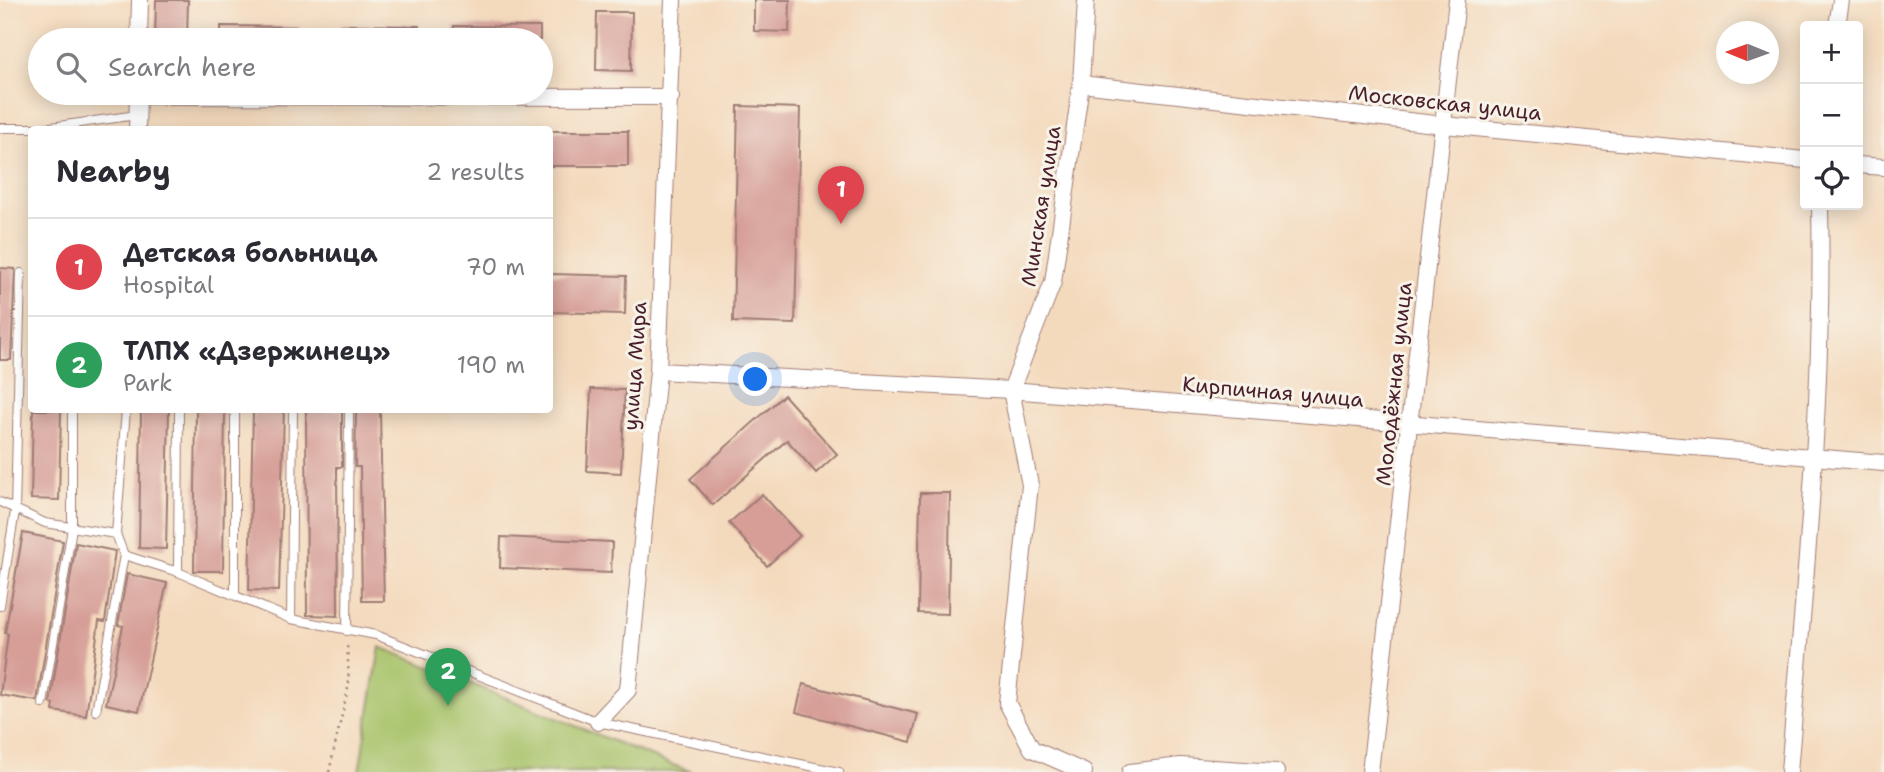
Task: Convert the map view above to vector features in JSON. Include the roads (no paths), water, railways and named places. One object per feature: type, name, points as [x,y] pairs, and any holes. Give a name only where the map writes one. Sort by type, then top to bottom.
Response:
[{"type":"street","points":[[139,28],[140,0]]},
{"type":"street","name":"улица Мира","points":[[598,722],[628,690],[658,372],[673,0]]},
{"type":"street","name":"Минская улица","points":[[1011,390],[1054,282],[1081,85],[1086,0]]},
{"type":"street","name":"Молодёжная улица","points":[[1370,772],[1457,0]]},
{"type":"street","points":[[1838,21],[1841,0]]},
{"type":"street","name":"Московская улица","points":[[1081,85],[1444,125],[1800,160]]},
{"type":"street","points":[[553,96],[671,97]]},
{"type":"street","points":[[1863,165],[1884,167]]},
{"type":"street","points":[[1790,772],[1814,456],[1822,309],[1820,210]]},
{"type":"street","name":"Кирпичная улица","points":[[658,372],[1011,390],[1884,463]]},
{"type":"street","points":[[1011,390],[1030,485],[1007,703],[1032,749],[1084,772]]},
{"type":"street","points":[[1130,772],[1181,766],[1276,772]]},
{"type":"lane","points":[[75,126],[137,122]]},
{"type":"lane","points":[[0,128],[28,128]]},
{"type":"lane","points":[[0,606],[15,511],[21,273]]},
{"type":"lane","points":[[43,704],[72,528],[72,413]]},
{"type":"lane","points":[[96,711],[124,555],[116,534],[127,413]]},
{"type":"lane","points":[[177,572],[179,413]]},
{"type":"lane","points":[[235,413],[235,596]]},
{"type":"lane","points":[[291,619],[293,413]]},
{"type":"lane","points":[[347,631],[349,413]]},
{"type":"lane","points":[[0,502],[44,523],[116,534]]},
{"type":"lane","points":[[124,555],[177,572],[291,619],[376,635],[598,722],[839,772]]},
{"type":"place","name":"Детская больница","points":[[841,224]]},
{"type":"place","name":"ТЛПХ «Дзержинец»","points":[[448,706]]}]
